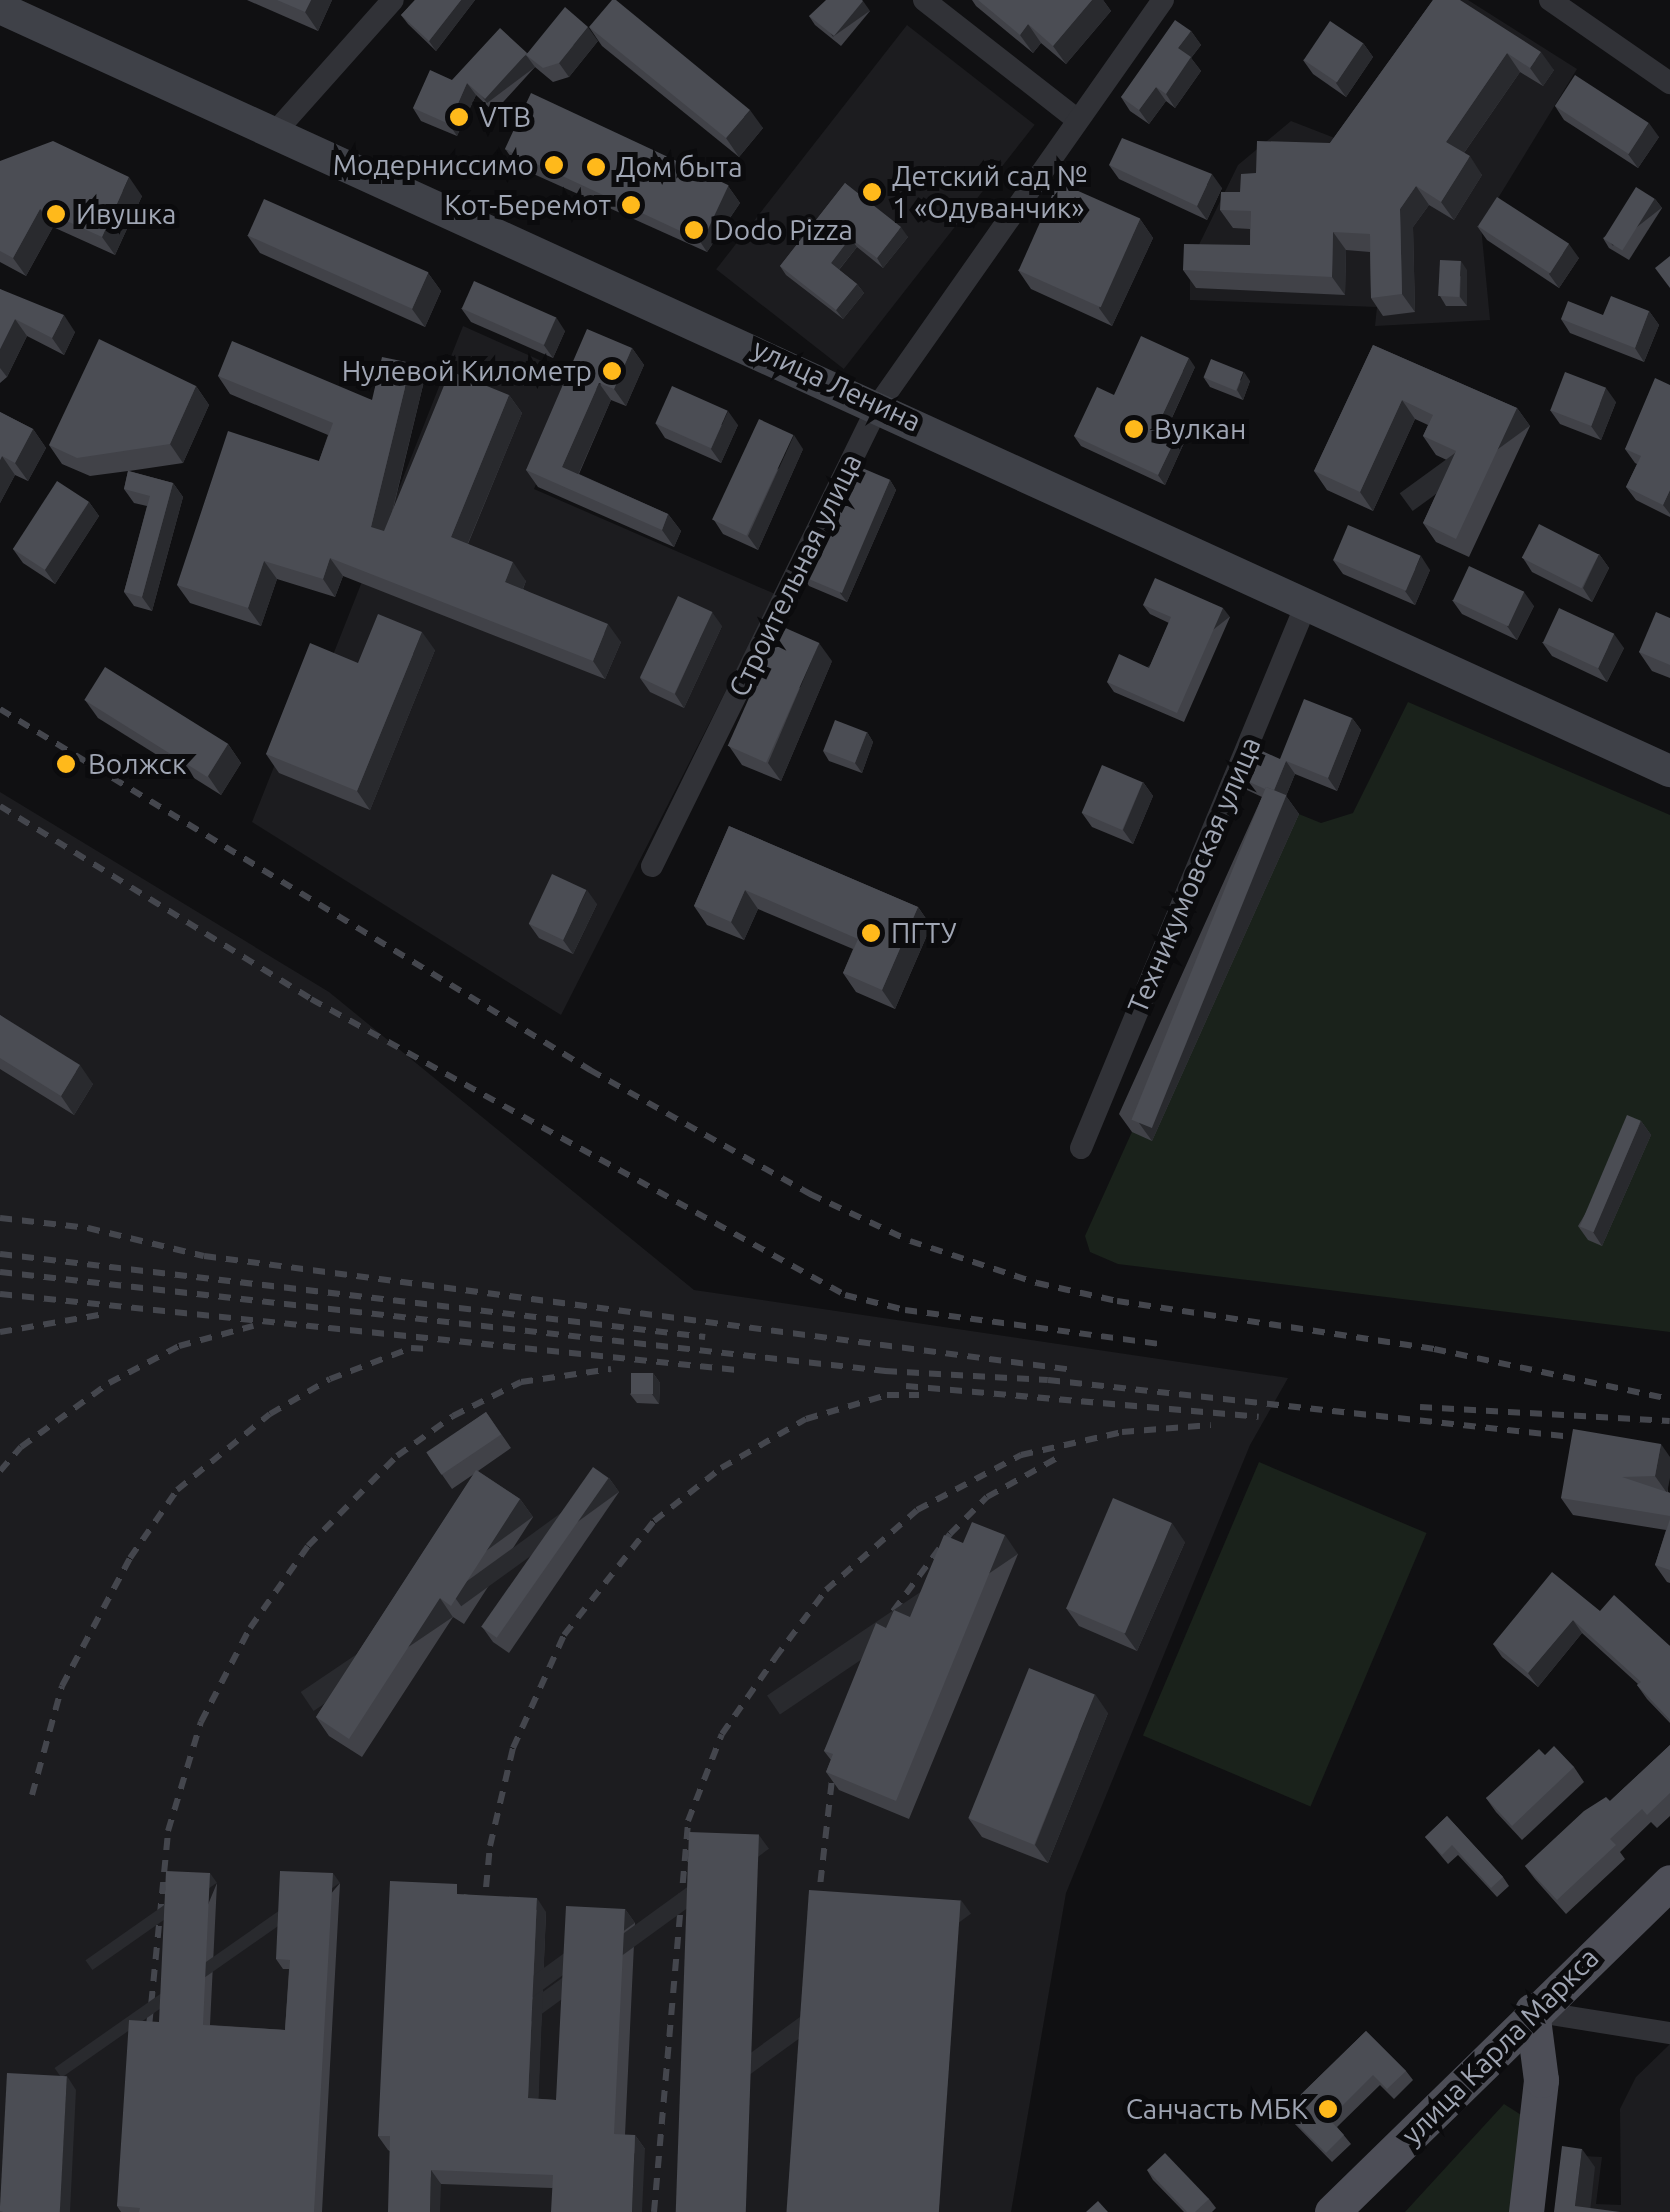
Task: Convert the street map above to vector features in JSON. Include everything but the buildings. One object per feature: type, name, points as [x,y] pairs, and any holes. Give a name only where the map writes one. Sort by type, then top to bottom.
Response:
[{"type":"main road","name":"улица Ленина","points":[[0,8],[879,404],[1670,771]]},
{"type":"main road","name":"улица Карла Маркса","points":[[1332,2212],[1532,2011],[1670,1882]]},
{"type":"main road","points":[[1526,2212],[1541,2080],[1532,2011]]},
{"type":"main road","points":[[1486,2058],[1509,2056],[1541,2080]]},
{"type":"street","points":[[276,130],[393,0]]},
{"type":"street","points":[[924,0],[1076,118]]},
{"type":"street","name":"Строительная улица","points":[[652,866],[879,404],[1162,0]]},
{"type":"street","points":[[1550,0],[1670,83]]},
{"type":"street","name":"Техникумовская улица","points":[[1081,1148],[1308,602]]},
{"type":"street","points":[[1532,2011],[1670,2033]]},
{"type":"shaded area","points":[[1447,0],[1468,0],[1577,69],[1481,226],[1490,320],[1375,326],[1377,307],[1190,300],[1190,263],[1238,165],[1291,121],[1345,142]]},
{"type":"shaded area","name":"Детский сад № 1 «Одуванчик»","points":[[907,25],[1035,125],[844,369],[716,269]]},
{"type":"shaded area","points":[[463,326],[582,379],[534,489],[775,594],[561,1015],[252,822],[318,656],[331,660]]},
{"type":"shaded area","points":[[1408,702],[1670,815],[1670,1332],[1118,1264],[1090,1252],[1085,1236],[1279,806],[1321,823],[1353,813]]},
{"type":"shaded area","points":[[0,792],[329,992],[694,1290],[1288,1378],[1250,1445],[1066,1893],[1011,2212],[0,2212]]},
{"type":"shaded area","points":[[1259,1462],[1427,1533],[1310,1807],[1143,1735]]},
{"type":"shaded area","points":[[1670,2044],[1670,2212],[1559,2212],[1565,2155],[1602,2157],[1596,2204],[1621,2205],[1620,2109],[1636,2077]]},
{"type":"shaded area","points":[[1504,2104],[1551,2134],[1540,2212],[1405,2212]]},
{"type":"railway","points":[[0,709],[590,1070],[810,1194],[910,1241],[1037,1283],[1117,1301],[1434,1349],[1670,1399]]},
{"type":"railway","points":[[0,806],[311,999],[845,1295],[905,1310],[1159,1344]]},
{"type":"railway","points":[[0,1218],[88,1228],[204,1256],[1073,1370]]},
{"type":"railway","points":[[0,1254],[705,1337]]},
{"type":"railway","points":[[0,1272],[885,1371],[1048,1380],[1600,1440]]},
{"type":"railway","points":[[0,1294],[737,1370]]},
{"type":"railway","points":[[0,1332],[104,1314]]},
{"type":"railway","points":[[0,1471],[21,1447],[109,1383],[179,1346],[253,1326]]},
{"type":"railway","points":[[32,1795],[62,1686],[130,1558],[177,1490],[270,1414],[330,1379],[411,1348],[429,1349]]},
{"type":"railway","points":[[147,2047],[168,1831],[201,1722],[250,1628],[308,1546],[397,1456],[453,1416],[521,1382],[611,1369]]},
{"type":"railway","points":[[906,1386],[1259,1417]]},
{"type":"railway","points":[[484,1909],[490,1846],[513,1748],[564,1635],[654,1521],[721,1468],[806,1419],[887,1395],[919,1395]]},
{"type":"railway","points":[[1420,1407],[1670,1421]]},
{"type":"railway","points":[[654,2212],[688,1821],[722,1734],[775,1658],[826,1590],[917,1510],[1021,1455],[1122,1432],[1211,1425]]},
{"type":"railway","points":[[869,1653],[880,1629],[950,1534],[987,1497],[1059,1457]]},
{"type":"railway","points":[[818,1904],[835,1752]]},
{"type":"place","name":"VTB","points":[[459,117]]},
{"type":"place","name":"Модерниссимо","points":[[554,165]]},
{"type":"place","name":"Дом быта","points":[[596,167]]},
{"type":"place","name":"Детский сад № 1 «Одуванчик»","points":[[872,192]]},
{"type":"place","name":"Кот-Беремот","points":[[631,205]]},
{"type":"place","name":"Ивушка","points":[[56,214]]},
{"type":"place","name":"Dodo Pizza","points":[[694,230]]},
{"type":"place","name":"Нулевой Километр","points":[[612,371]]},
{"type":"place","name":"Вулкан","points":[[1134,429]]},
{"type":"place","name":"Волжск","points":[[66,764]]},
{"type":"place","name":"ПГТУ","points":[[871,933]]},
{"type":"place","name":"Санчасть МБК","points":[[1328,2109]]}]
